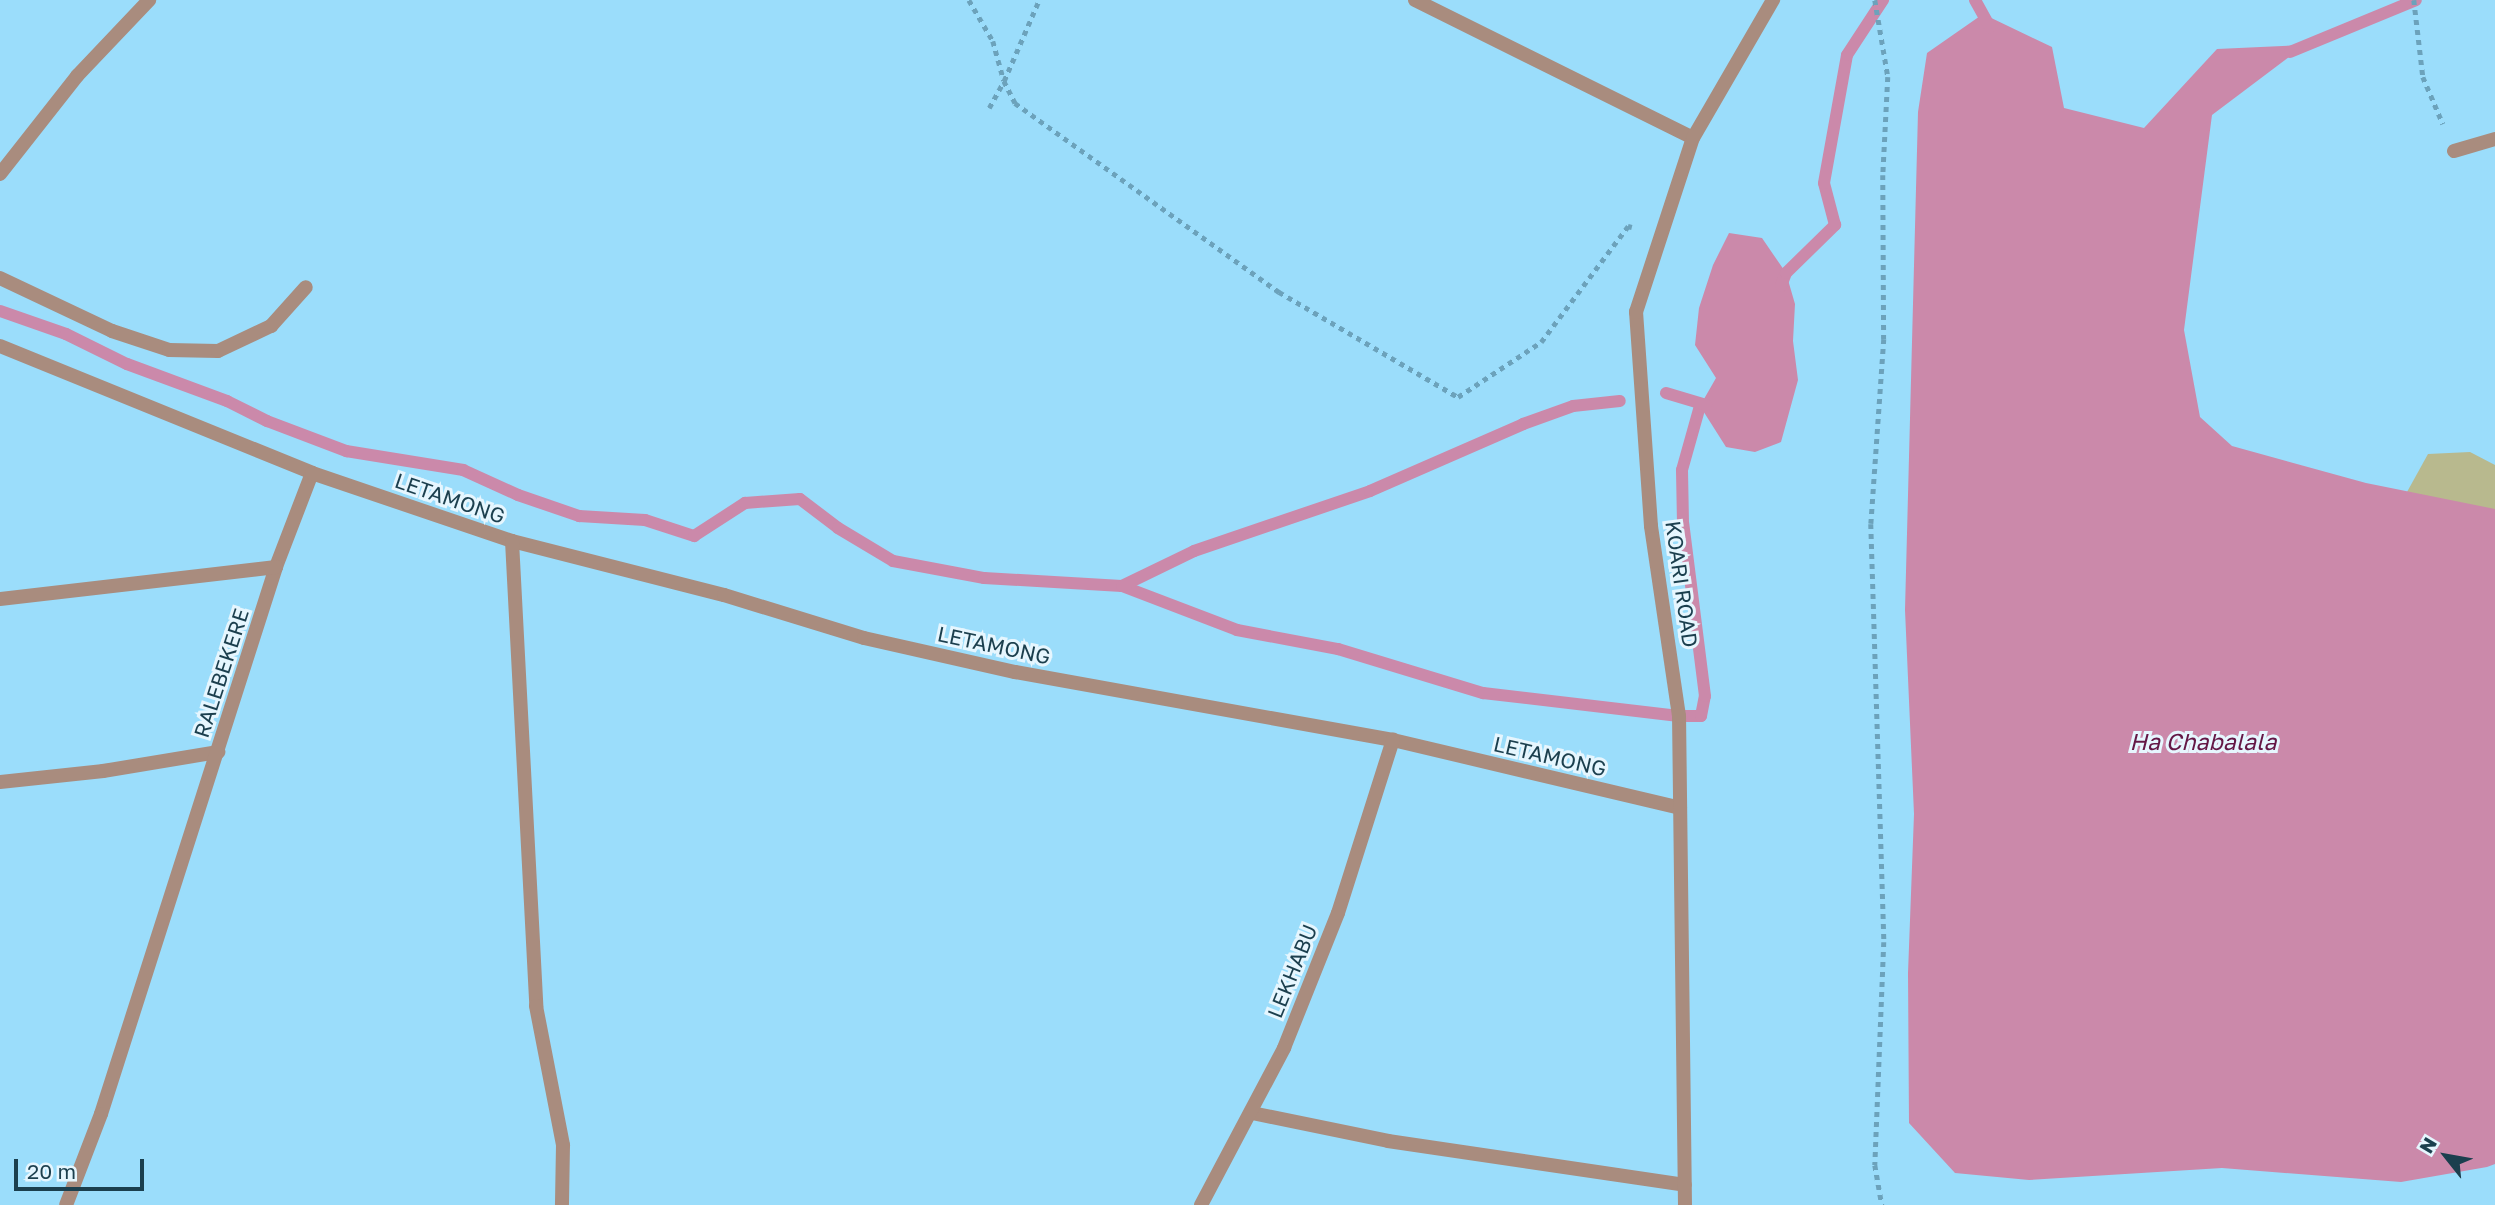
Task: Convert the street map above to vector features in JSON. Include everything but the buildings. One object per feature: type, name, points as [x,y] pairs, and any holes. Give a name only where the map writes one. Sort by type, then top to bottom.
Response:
[{"type":"street","points":[[0,174],[77,76],[149,0]]},
{"type":"street","points":[[1415,0],[1693,138]]},
{"type":"street","name":"KOARI ROAD","points":[[1685,1205],[1679,716],[1651,526],[1636,312],[1693,138],[1773,0]]},
{"type":"street","points":[[2454,151],[2495,139]]},
{"type":"street","points":[[0,278],[112,331],[169,350],[218,351],[271,326],[306,287]]},
{"type":"street","points":[[0,346],[312,473]]},
{"type":"street","name":"LETAMONG","points":[[312,473],[512,541],[724,595],[877,641],[1015,672],[1393,740],[1680,808]]},
{"type":"street","name":"RALEBEKERE","points":[[66,1205],[101,1114],[276,567],[312,473]]},
{"type":"street","points":[[512,541],[536,1006],[563,1145],[562,1205]]},
{"type":"street","points":[[0,599],[276,567]]},
{"type":"street","name":"LEKHABU","points":[[1202,1205],[1284,1048],[1338,913],[1393,740]]},
{"type":"street","points":[[0,782],[103,771],[218,752]]},
{"type":"street","points":[[1252,1113],[1388,1141],[1685,1185]]},
{"type":"path","points":[[969,0],[993,41],[1004,82],[1015,103],[1279,292],[1458,397],[1541,342],[1628,226],[1661,238]]},
{"type":"path","points":[[989,108],[1004,82],[1039,0]]},
{"type":"path","points":[[1875,0],[1888,77],[1883,175],[1884,339],[1871,524],[1884,942],[1875,1165],[1882,1205]]},
{"type":"path","points":[[2414,0],[2423,77],[2454,151]]},
{"type":"green space","points":[[2470,452],[2495,465],[2495,515],[2407,492],[2428,454]]},
{"type":"water","name":"Ha Chabalala","points":[[1983,14],[2052,47],[2064,108],[2144,128],[2217,49],[2305,45],[2212,115],[2184,330],[2200,417],[2232,446],[2366,483],[2495,509],[2495,1164],[2401,1182],[2222,1168],[2029,1180],[1955,1173],[1909,1123],[1908,973],[1914,814],[1905,610],[1918,112],[1927,53]]},
{"type":"water","points":[[1729,233],[1762,238],[1786,273],[1795,304],[1793,341],[1798,380],[1781,442],[1755,452],[1726,447],[1700,406],[1716,378],[1695,345],[1699,308],[1713,265]]},
{"type":"waterway","points":[[1781,286],[1786,273],[1835,225],[1824,183],[1847,55],[1883,0]]},
{"type":"waterway","points":[[1975,0],[1990,27]]},
{"type":"waterway","points":[[2290,52],[2416,0]]},
{"type":"waterway","points":[[0,311],[66,334],[127,364],[227,401],[267,421],[346,451],[463,470],[518,495],[579,516],[645,520],[694,536],[745,503],[800,499],[838,528],[893,561],[984,578],[1122,586],[1237,630],[1338,649],[1483,693],[1679,716],[1701,716],[1705,696],[1683,523],[1682,470],[1700,406]]},
{"type":"waterway","points":[[1666,393],[1706,405]]},
{"type":"waterway","points":[[1122,586],[1194,551],[1370,491],[1523,424],[1573,406],[1620,401]]}]
